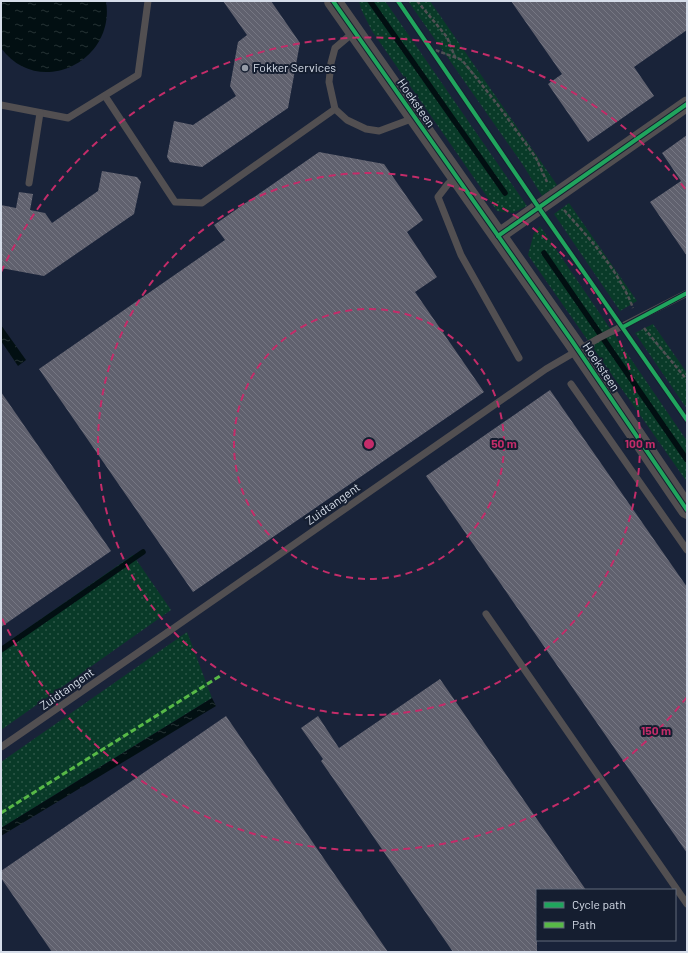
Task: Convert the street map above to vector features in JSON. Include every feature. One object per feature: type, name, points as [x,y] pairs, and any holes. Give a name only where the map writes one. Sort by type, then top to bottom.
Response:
[{"type":"street","name":"Hoeksteen","points":[[333,1],[498,236],[687,510]]},
{"type":"street","points":[[498,236],[687,104]]},
{"type":"lane","points":[[1,105],[68,118],[138,75],[148,1]]},
{"type":"lane","points":[[354,32],[335,48],[331,63],[329,82],[335,109],[347,120],[366,129],[379,131],[414,118]]},
{"type":"lane","points":[[106,96],[175,202],[202,203],[335,109]]},
{"type":"lane","points":[[29,183],[40,113]]},
{"type":"lane","points":[[456,177],[448,184],[438,197],[461,255],[519,358]]},
{"type":"lane","name":"Zuidtangent","points":[[1,748],[546,369],[599,338],[687,293]]},
{"type":"lane","points":[[571,384],[687,550]]},
{"type":"lane","points":[[486,614],[687,904]]},
{"type":"path","points":[[417,1],[447,37],[455,58]]},
{"type":"path","points":[[426,42],[434,54]]},
{"type":"shaded area","points":[[1,1],[687,1],[687,952],[1,952]]},
{"type":"green space","points":[[359,1],[385,1],[527,206],[513,213],[497,211],[372,31],[361,9]]},
{"type":"green space","points":[[408,1],[430,1],[557,185],[542,196],[523,165]]},
{"type":"green space","points":[[569,203],[637,301],[620,311],[554,214]]},
{"type":"green space","points":[[540,226],[687,441],[687,482],[528,255],[534,233]]},
{"type":"green space","points":[[653,324],[687,373],[687,409],[635,333]]},
{"type":"green space","points":[[133,555],[171,610],[1,730],[1,647]]},
{"type":"green space","points":[[187,632],[212,698],[1,828],[1,762]]},
{"type":"water","points":[[1,1],[106,1],[106,23],[99,41],[87,56],[71,66],[53,72],[34,71],[17,63],[1,48]]},
{"type":"water","points":[[1,325],[26,360],[18,366],[1,341]]},
{"type":"water","points":[[212,698],[216,706],[1,836],[1,828]]},
{"type":"building","points":[[223,1],[271,1],[300,43],[288,108],[202,167],[170,162],[167,157],[174,121],[193,125],[236,96],[230,86],[238,42],[247,35]]},
{"type":"building","points":[[511,1],[687,1],[687,30],[634,67],[654,96],[588,142],[548,84],[562,74]]},
{"type":"building","points":[[687,135],[687,256],[650,202],[681,181],[662,153]]},
{"type":"building","points":[[319,152],[384,164],[423,220],[407,232],[437,277],[415,292],[484,392],[193,592],[39,369],[225,240],[214,225]]},
{"type":"building","points":[[102,171],[137,177],[141,182],[134,214],[44,276],[1,268],[1,205],[16,208],[19,192],[33,194],[30,210],[45,213],[52,223],[98,191]]},
{"type":"building","points":[[550,390],[687,587],[687,853],[426,476]]},
{"type":"building","points":[[1,392],[111,551],[1,627]]},
{"type":"building","points":[[440,679],[585,889],[536,889],[537,952],[453,952],[321,761],[323,759],[301,728],[318,716],[339,748]]},
{"type":"building","points":[[226,716],[388,952],[52,952],[1,878],[1,871]]},
{"type":"waterway","points":[[370,1],[505,193]]},
{"type":"waterway","points":[[544,253],[687,460]]},
{"type":"waterway","points":[[1,650],[143,552]]},
{"type":"marked path","points":[[1,813],[220,676]]},
{"type":"cycle path","points":[[333,1],[572,341],[687,510]]},
{"type":"cycle path","points":[[398,1],[539,208],[687,420]]},
{"type":"cycle path","points":[[498,236],[687,104]]},
{"type":"cycle path","points":[[623,327],[687,293]]},
{"type":"place","name":"Fokker Services","points":[[245,68]]}]
